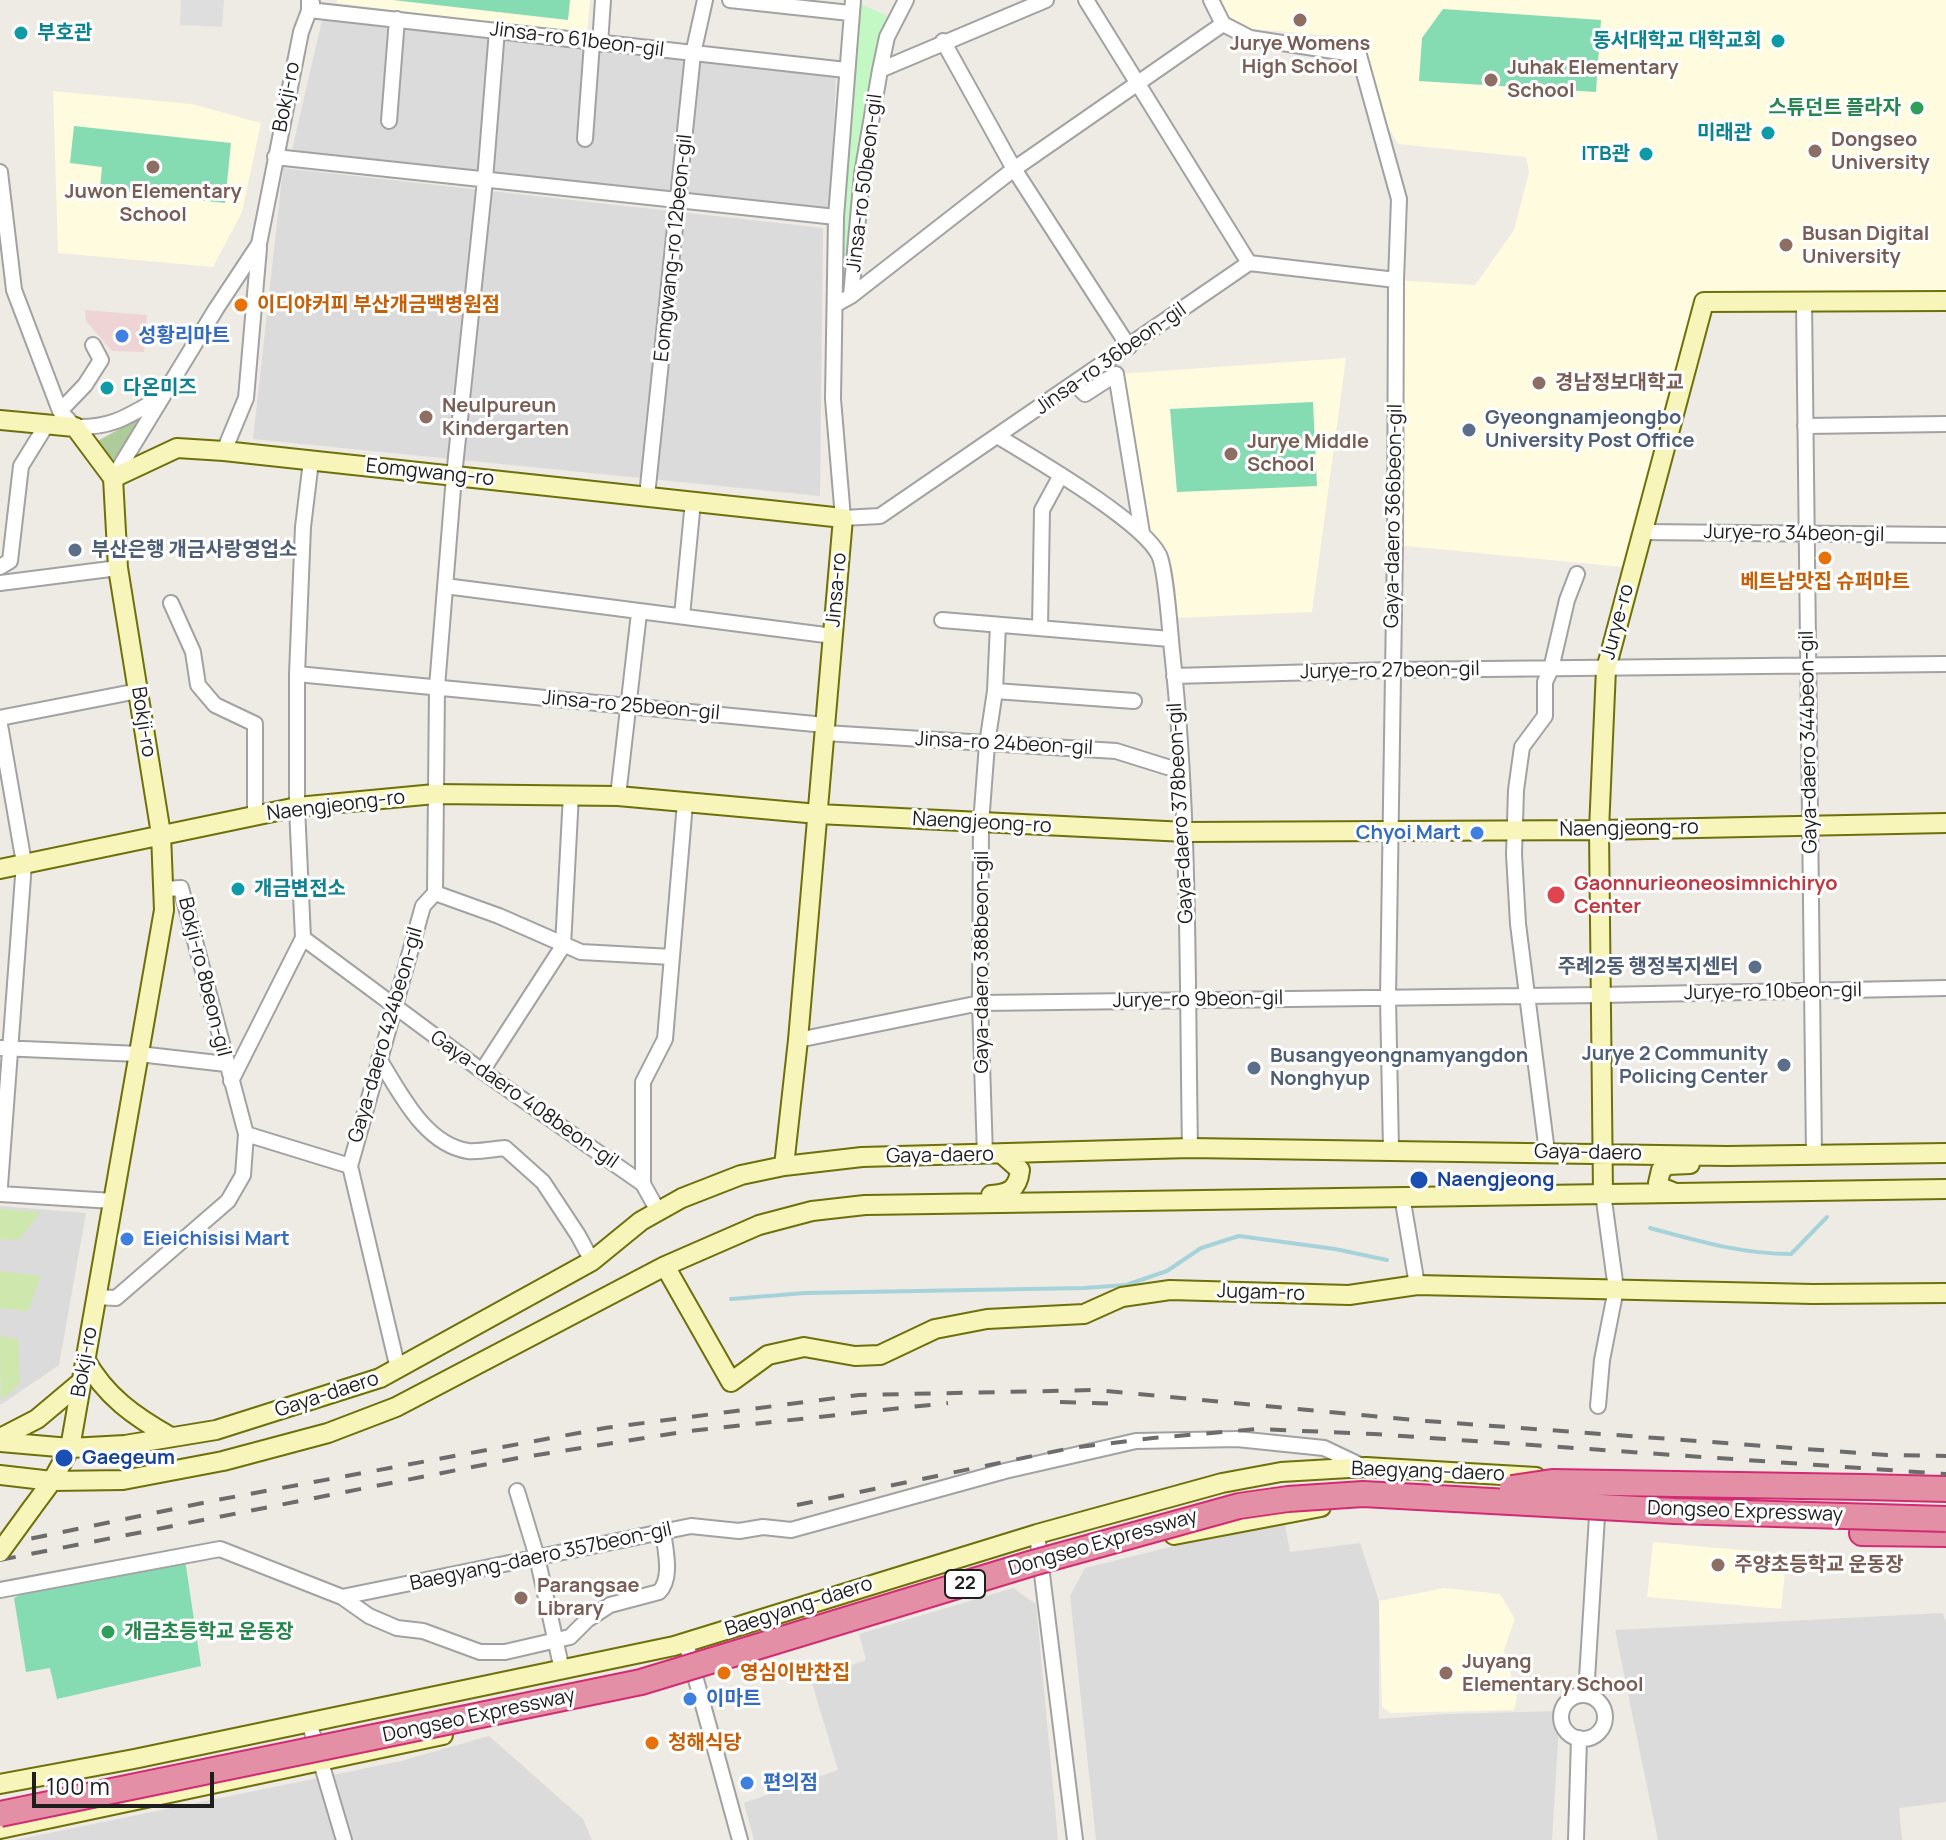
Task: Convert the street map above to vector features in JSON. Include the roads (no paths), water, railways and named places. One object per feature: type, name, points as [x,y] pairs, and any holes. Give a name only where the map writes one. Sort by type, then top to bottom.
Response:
[{"type":"highway","name":"Dongseo Expressway","points":[[0,1800],[634,1668],[1110,1526],[1233,1493],[1291,1484],[1365,1479],[1512,1488],[1946,1505]]},
{"type":"highway","points":[[1512,1488],[1552,1482],[1946,1489]]},
{"type":"highway","name":"Dongseo Expressway","points":[[0,1814],[641,1682],[1033,1563],[1239,1506],[1363,1494],[1674,1511],[1946,1519]]},
{"type":"highway","points":[[1674,1511],[1730,1526],[1946,1531]]},
{"type":"main road","name":"Jurye-ro","points":[[1603,1193],[1599,830],[1606,669],[1704,302],[1946,301]]},
{"type":"main road","points":[[0,420],[53,418],[75,427],[113,478]]},
{"type":"main road","name":"Eomgwang-ro","points":[[113,478],[177,448],[843,518]]},
{"type":"main road","name":"Bokji-ro","points":[[0,1552],[52,1481],[70,1448],[164,910],[161,834],[118,568],[113,478]]},
{"type":"main road","name":"Jinsa-ro","points":[[784,1166],[798,1040],[843,518]]},
{"type":"main road","name":"Naengjeong-ro","points":[[0,869],[297,807],[435,794],[618,796],[818,814],[1186,832],[1599,830],[1946,823]]},
{"type":"main road","name":"Gaya-daero","points":[[0,1440],[70,1448],[125,1445],[216,1430],[318,1400],[398,1369],[592,1261],[641,1221],[682,1198],[741,1175],[784,1166],[862,1157],[1190,1148],[1727,1156],[1946,1153]]},
{"type":"main road","points":[[921,1204],[940,1197],[996,1195],[1014,1189],[1020,1170],[993,1155]]},
{"type":"main road","points":[[1673,1192],[1658,1183],[1657,1176],[1668,1165],[1707,1164],[1727,1156]]},
{"type":"main road","name":"Gaya-daero","points":[[0,1475],[52,1481],[123,1480],[223,1461],[328,1433],[396,1407],[665,1266],[759,1225],[812,1211],[865,1205],[1946,1189]]},
{"type":"main road","name":"Jugam-ro","points":[[665,1266],[731,1382],[768,1355],[804,1347],[855,1356],[880,1355],[935,1329],[987,1319],[1084,1314],[1122,1297],[1170,1290],[1349,1295],[1417,1285],[1813,1294],[1946,1293]]},
{"type":"main road","points":[[85,1359],[97,1381],[126,1409],[171,1437]]},
{"type":"main road","points":[[0,1440],[37,1419],[81,1382]]},
{"type":"main road","name":"Baegyang-daero","points":[[0,1784],[686,1643],[1037,1534],[1222,1483],[1281,1472],[1366,1467],[1946,1497]]},
{"type":"main road","name":"Baegyang-daero","points":[[0,1829],[629,1694],[1175,1535],[1335,1504],[1402,1500],[1946,1531]]},
{"type":"street","points":[[585,139],[603,0]]},
{"type":"street","name":"Eomgwang-ro 12beon-gil","points":[[647,496],[693,54],[705,0]]},
{"type":"street","name":"Jinsa-ro","points":[[730,0],[787,6],[851,7],[836,217],[833,399],[843,518]]},
{"type":"street","name":"Jinsa-ro 50beon-gil","points":[[851,296],[862,174],[880,70],[887,37],[906,0]]},
{"type":"street","name":"Jinsa-ro 50beon-gil","points":[[880,70],[1046,0]]},
{"type":"street","points":[[1086,0],[1249,263],[1396,280]]},
{"type":"street","points":[[835,305],[851,296],[1014,169],[1223,24],[1211,0]]},
{"type":"street","name":"Jinsa-ro 61beon-gil","points":[[311,3],[397,19],[846,70]]},
{"type":"street","name":"Bokji-ro","points":[[113,478],[259,244],[301,32],[311,3]]},
{"type":"street","points":[[389,121],[397,19]]},
{"type":"street","name":"Gaya-daero 366beon-gil","points":[[1223,24],[1250,38],[1359,55],[1399,199],[1388,998],[1391,1150]]},
{"type":"street","name":"Gaya-daero 424beon-gil","points":[[398,1369],[350,1166],[423,906],[435,893],[437,687],[497,30]]},
{"type":"street","points":[[943,41],[1014,169],[1129,347]]},
{"type":"street","points":[[275,157],[836,217]]},
{"type":"street","points":[[0,172],[7,290],[53,418]]},
{"type":"street","points":[[224,451],[246,398],[259,244]]},
{"type":"street","name":"Jinsa-ro 36beon-gil","points":[[843,518],[880,516],[1249,263]]},
{"type":"street","name":"Gaya-daero 344beon-gil","points":[[1804,301],[1814,1155]]},
{"type":"street","points":[[0,567],[10,561],[21,466],[53,418],[85,385],[101,360],[93,345]]},
{"type":"street","name":"Gaya-daero 378beon-gil","points":[[1074,383],[1085,394],[1116,374],[1142,533]]},
{"type":"street","points":[[75,427],[100,427],[124,420],[161,397]]},
{"type":"street","points":[[1805,426],[1946,424]]},
{"type":"street","name":"Gaya-daero 378beon-gil","points":[[999,437],[1061,475],[1142,533],[1160,556],[1174,676],[1186,832],[1190,1148]]},
{"type":"street","name":"Bokji-ro 8beon-gil","points":[[231,1081],[303,938],[297,807],[297,674],[303,527],[311,461]]},
{"type":"street","points":[[1040,628],[1042,510],[1061,475]]},
{"type":"street","points":[[682,616],[693,501]]},
{"type":"street","name":"Jurye-ro 34beon-gil","points":[[1642,532],[1946,535]]},
{"type":"street","points":[[0,583],[118,568]]},
{"type":"street","points":[[1547,1152],[1518,924],[1514,831],[1521,754],[1525,742],[1545,716],[1545,682],[1577,574]]},
{"type":"street","points":[[445,586],[833,636]]},
{"type":"street","points":[[171,603],[193,652],[198,685],[215,705],[255,724],[255,816]]},
{"type":"street","points":[[618,796],[639,613]]},
{"type":"street","points":[[942,620],[1170,639]]},
{"type":"street","name":"Gaya-daero 388beon-gil","points":[[993,1155],[980,1003],[981,824],[987,744],[995,691],[998,625]]},
{"type":"street","name":"Jurye-ro 27beon-gil","points":[[1174,676],[1392,670],[1946,664]]},
{"type":"street","points":[[297,674],[437,687]]},
{"type":"street","name":"Jinsa-ro 25beon-gil","points":[[437,687],[629,705],[825,729]]},
{"type":"street","points":[[0,718],[138,691]]},
{"type":"street","points":[[995,691],[1134,701]]},
{"type":"street","points":[[0,725],[24,863],[17,955],[5,1048],[0,1186]]},
{"type":"street","name":"Jinsa-ro 24beon-gil","points":[[825,729],[987,744],[1116,751],[1180,771]]},
{"type":"street","points":[[482,1071],[563,946],[571,794]]},
{"type":"street","points":[[643,1184],[643,1082],[665,1039],[685,803]]},
{"type":"street","name":"Bokji-ro 8beon-gil","points":[[96,1297],[116,1298],[228,1201],[243,1175],[246,1134],[181,888],[165,889]]},
{"type":"street","points":[[435,893],[499,916],[581,952],[672,957]]},
{"type":"street","name":"Gaya-daero 408beon-gil","points":[[303,938],[482,1071],[643,1184],[658,1211]]},
{"type":"street","name":"Jurye-ro 10beon-gil","points":[[1601,995],[1946,988]]},
{"type":"street","name":"Jurye-ro 9beon-gil","points":[[798,1040],[980,1003],[1601,995]]},
{"type":"street","points":[[5,1048],[139,1054],[226,1064]]},
{"type":"street","points":[[379,1059],[434,1136],[467,1151],[505,1148],[543,1182],[592,1261]]},
{"type":"street","points":[[246,1134],[350,1166]]},
{"type":"street","points":[[1598,1406],[1602,1360],[1616,1289],[1603,1193]]},
{"type":"street","points":[[0,1194],[113,1201]]},
{"type":"street","points":[[1402,1196],[1417,1285]]},
{"type":"street","name":"Baegyang-daero 357beon-gil","points":[[342,1597],[691,1526],[739,1531],[763,1527],[791,1530],[1005,1471],[1136,1441],[1237,1439],[1324,1448],[1366,1467]]},
{"type":"street","points":[[1586,1695],[1600,1480]]},
{"type":"street","points":[[517,1491],[537,1557],[562,1670]]},
{"type":"street","points":[[0,1590],[220,1549],[342,1597],[369,1616],[397,1628],[423,1631],[480,1652],[505,1652],[570,1637],[587,1620],[610,1605],[659,1592],[664,1586],[667,1566],[663,1531]]},
{"type":"street","points":[[1037,1534],[1075,1840]]},
{"type":"street","points":[[686,1643],[740,1840]]},
{"type":"street","points":[[1586,1695],[1597,1700],[1605,1718],[1600,1732],[1586,1739],[1564,1728],[1561,1715],[1566,1702],[1586,1695]]},
{"type":"street","points":[[309,1722],[344,1840]]},
{"type":"street","points":[[1576,1840],[1579,1738]]},
{"type":"waterway","points":[[1650,1228],[1738,1249],[1791,1254],[1827,1217]]},
{"type":"waterway","points":[[731,1299],[805,1293],[1126,1285],[1167,1271],[1201,1248],[1239,1236],[1335,1249],[1387,1260]]},
{"type":"railway","points":[[0,1545],[217,1500],[605,1428],[859,1395],[1096,1390],[1426,1421],[1887,1455],[1946,1456]]},
{"type":"railway","points":[[1060,1402],[1124,1404]]},
{"type":"railway","points":[[0,1560],[518,1458],[689,1431],[948,1403]]},
{"type":"railway","points":[[797,1505],[1071,1448],[1257,1429],[1374,1434],[1946,1474]]},
{"type":"place","name":"Jurye Womens High School","points":[[1300,20]]},
{"type":"place","name":"부호관","points":[[21,33]]},
{"type":"place","name":"동서대학교 대학교회","points":[[1778,41]]},
{"type":"place","name":"Juhak Elementary School","points":[[1491,80]]},
{"type":"place","name":"스튜던트 플라자","points":[[1917,108]]},
{"type":"place","name":"미래관","points":[[1768,133]]},
{"type":"place","name":"Dongseo University","points":[[1815,151]]},
{"type":"place","name":"ITB관","points":[[1646,154]]},
{"type":"place","name":"Juwon Elementary School","points":[[153,167]]},
{"type":"place","name":"Busan Digital University","points":[[1786,245]]},
{"type":"place","name":"이디야커피 부산개금백병원점","points":[[241,305]]},
{"type":"place","name":"성황리마트","points":[[122,336]]},
{"type":"place","name":"경남정보대학교","points":[[1539,383]]},
{"type":"place","name":"다온미즈","points":[[107,388]]},
{"type":"place","name":"Neulpureun Kindergarten","points":[[426,417]]},
{"type":"place","name":"Gyeongnamjeongbo University Post Office","points":[[1469,430]]},
{"type":"place","name":"Jurye Middle School","points":[[1231,454]]},
{"type":"place","name":"부산은행 개금사랑영업소","points":[[75,550]]},
{"type":"place","name":"베트남맛집 슈퍼마트","points":[[1825,558]]},
{"type":"place","name":"Chyoi Mart","points":[[1477,833]]},
{"type":"place","name":"개금변전소","points":[[238,889]]},
{"type":"place","name":"Gaonnurieoneosimnichiryo Center","points":[[1556,895]]},
{"type":"place","name":"주례2동 행정복지센터","points":[[1755,967]]},
{"type":"place","name":"Jurye 2 Community Policing Center","points":[[1784,1065]]},
{"type":"place","name":"Busangyeongnamyangdon Nonghyup","points":[[1254,1068]]},
{"type":"place","name":"Naengjeong","points":[[1419,1180]]},
{"type":"place","name":"Eieichisisi Mart","points":[[127,1239]]},
{"type":"place","name":"Gaegeum","points":[[64,1458]]},
{"type":"place","name":"주양초등학교 운동장","points":[[1718,1565]]},
{"type":"place","name":"Parangsae Library","points":[[521,1598]]},
{"type":"place","name":"개금초등학교 운동장","points":[[108,1632]]},
{"type":"place","name":"영심이반찬집","points":[[724,1673]]},
{"type":"place","name":"Juyang Elementary School","points":[[1446,1673]]},
{"type":"place","name":"이마트","points":[[690,1699]]},
{"type":"place","name":"청해식당","points":[[652,1743]]},
{"type":"place","name":"편의점","points":[[747,1783]]}]
